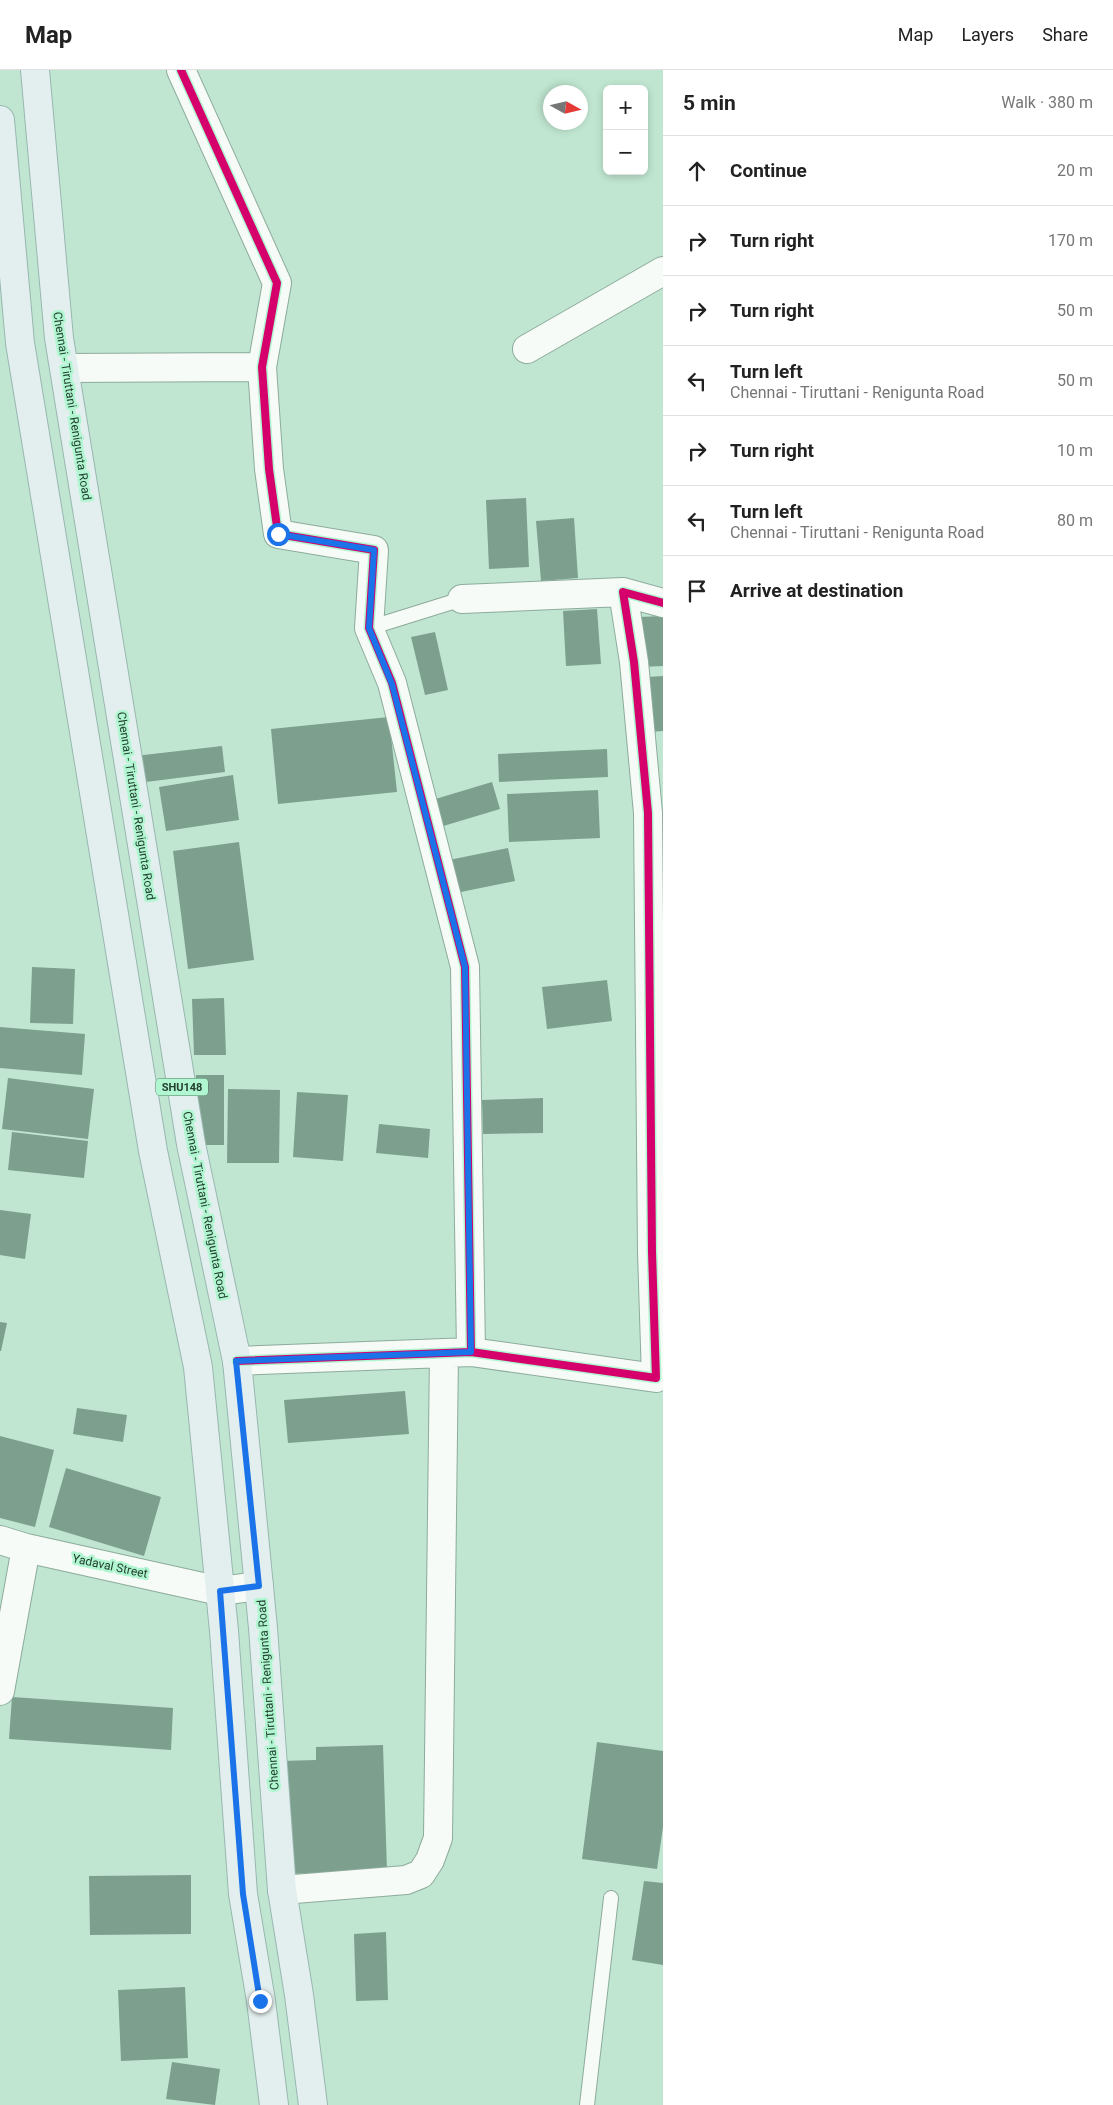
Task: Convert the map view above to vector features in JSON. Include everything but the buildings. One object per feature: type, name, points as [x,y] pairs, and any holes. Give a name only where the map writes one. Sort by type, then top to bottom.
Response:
[{"type":"main road","name":"Chennai - Tiruttani - Renigunta Road","points":[[35,70],[59,338],[191,1144],[236,1361],[259,1586],[282,1890],[314,2105]]},
{"type":"main road","name":"SHU148","points":[[0,120],[20,342],[153,1151],[198,1367],[220,1591],[243,1894],[274,2105]]},
{"type":"street","points":[[181,70],[277,283],[262,367],[269,469],[278,534],[374,550],[369,628],[392,684],[465,967],[471,1352]]},
{"type":"street","points":[[527,350],[663,271]]},
{"type":"street","points":[[64,368],[262,367]]},
{"type":"street","points":[[236,1361],[471,1352],[659,1378],[652,1252],[656,813],[623,592]]},
{"type":"street","points":[[462,599],[623,592],[663,603]]},
{"type":"street","points":[[282,1890],[406,1880],[421,1874],[430,1860],[438,1838],[444,1353]]},
{"type":"street","name":"Yadaval Street","points":[[0,1540],[26,1548],[220,1591],[259,1586]]},
{"type":"street","points":[[0,1691],[26,1548]]},
{"type":"lane","points":[[369,628],[462,599]]},
{"type":"lane","points":[[587,2105],[611,1898]]},
{"type":"cycle path","points":[[181,70],[277,283],[262,367],[269,469],[278,534],[374,550],[369,628],[392,683],[465,967],[471,1352]]},
{"type":"cycle path","points":[[237,1361],[471,1352],[656,1378],[652,1252],[648,813],[634,662],[623,592],[663,603]]},
{"type":"route","points":[[260,2001],[243,1894],[220,1591],[259,1586],[236,1361],[471,1352],[465,967],[392,684],[369,628],[374,550],[278,534]]}]
